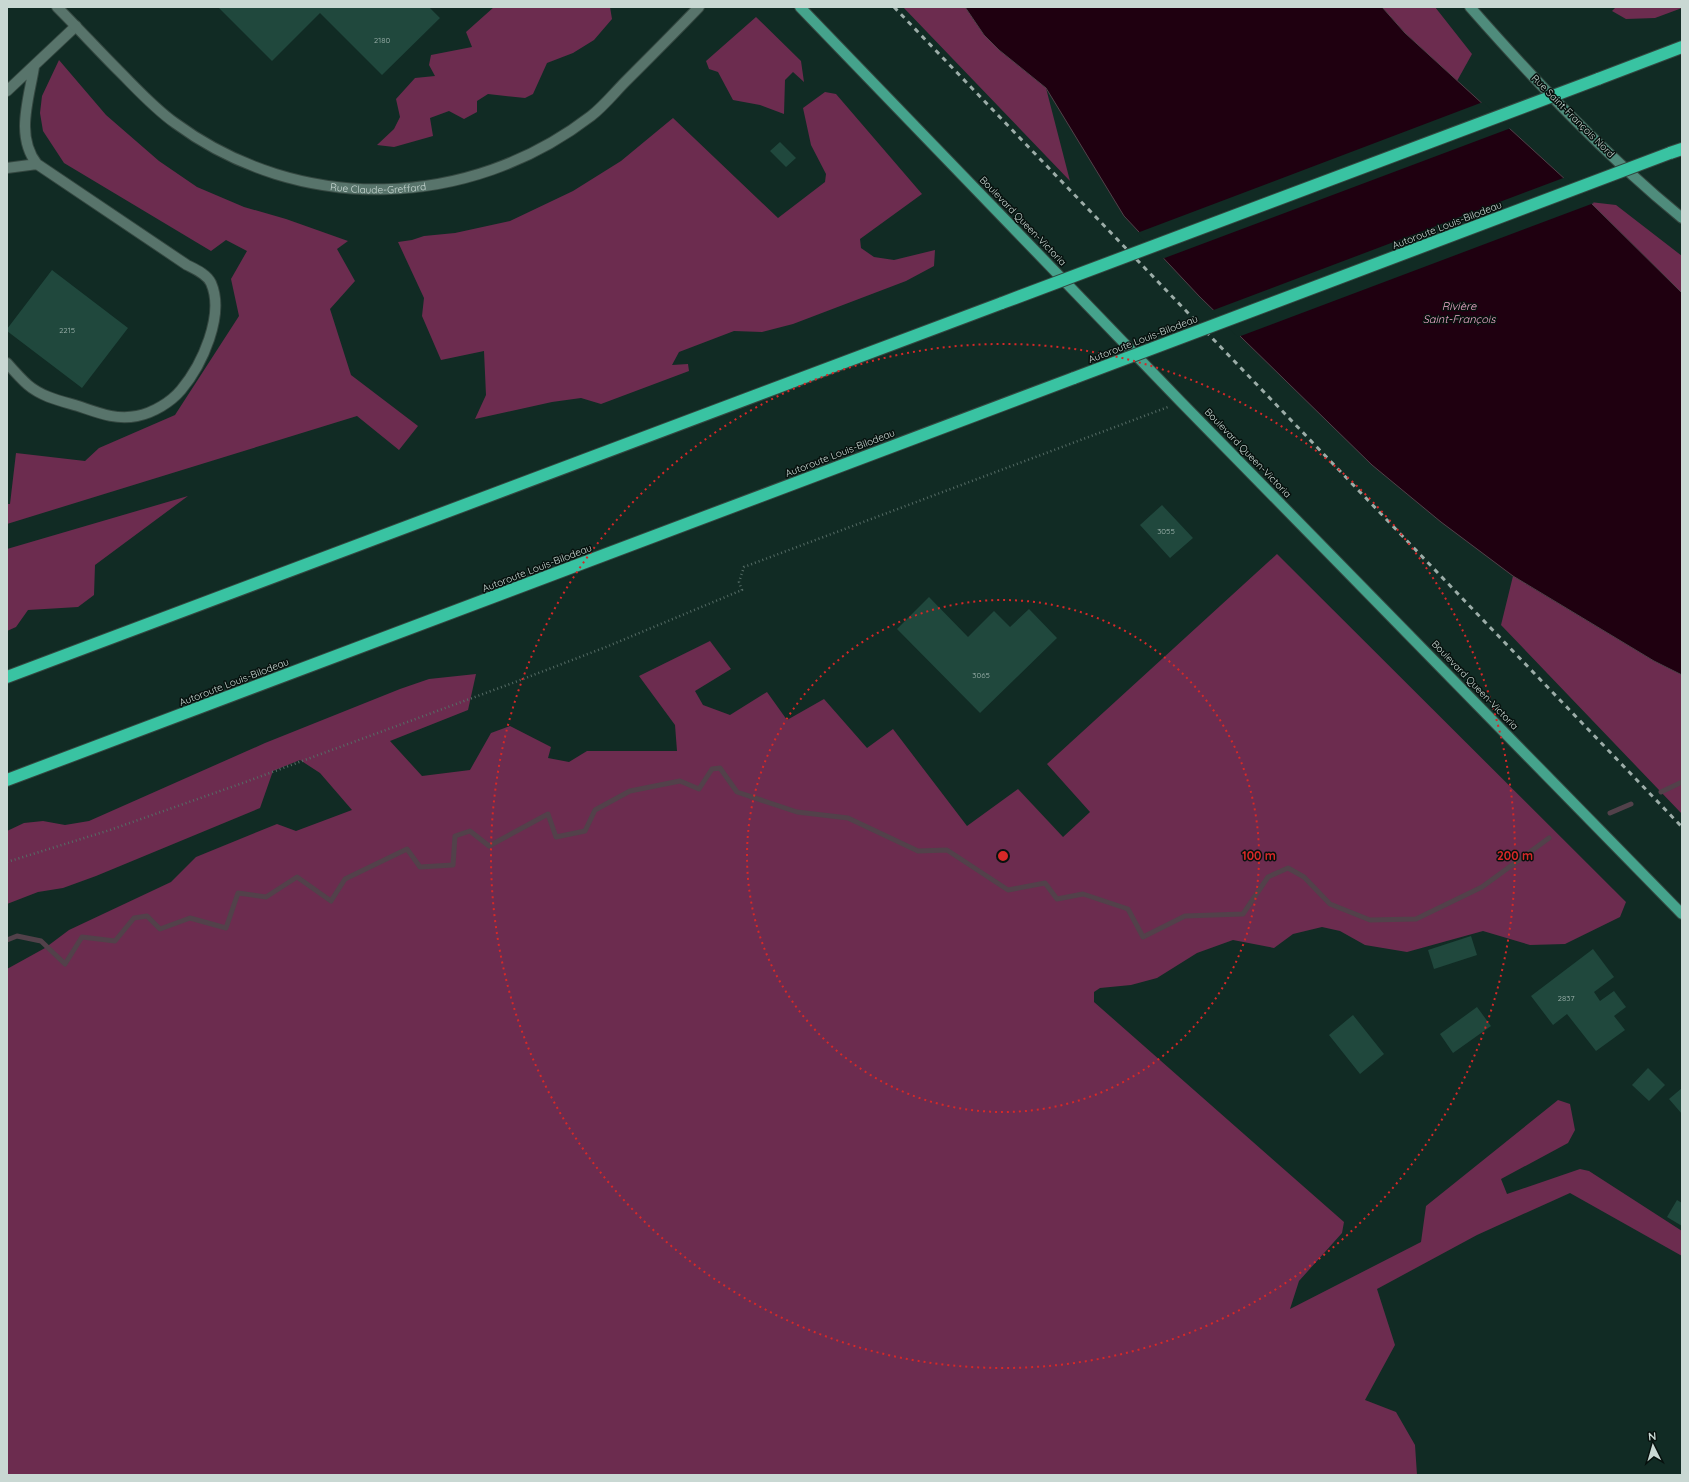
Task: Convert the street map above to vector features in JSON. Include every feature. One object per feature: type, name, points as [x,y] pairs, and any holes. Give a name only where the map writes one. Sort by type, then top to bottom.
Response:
[{"type":"highway","points":[[7,677],[1682,47]]},
{"type":"highway","name":"Autoroute Louis-Bilodeau","points":[[7,780],[1682,149]]},
{"type":"main road","name":"Boulevard Queen-Victoria","points":[[800,7],[1181,402],[1682,914]]},
{"type":"street","name":"Rue Claude-Greffard","points":[[57,7],[150,103],[175,123],[202,141],[259,169],[290,178],[321,185],[385,190],[417,188],[449,183],[504,166],[539,150],[593,115],[699,7]]},
{"type":"street","name":"Rue Saint-François Nord","points":[[1470,7],[1548,94],[1625,168],[1682,218]]},
{"type":"street","points":[[7,91],[76,26]]},
{"type":"street","points":[[7,363],[28,385],[51,397],[111,417],[138,416],[167,402],[181,390],[193,373],[205,351],[215,314],[215,299],[210,282],[198,270],[187,265],[37,164],[31,156],[25,134],[26,105],[34,67]]},
{"type":"street","points":[[7,168],[37,164]]},
{"type":"path","points":[[7,862],[110,830],[240,784],[606,647],[742,590],[739,582],[744,567],[1181,402]]},
{"type":"shaded area","points":[[494,7],[610,7],[612,19],[594,40],[573,53],[547,63],[533,94],[525,98],[488,94],[477,101],[477,112],[464,119],[449,111],[430,118],[433,136],[394,147],[377,145],[394,129],[400,117],[396,99],[415,78],[435,76],[429,65],[431,55],[472,47],[466,32]]},
{"type":"shaded area","points":[[903,7],[965,7],[984,35],[999,50],[1046,88],[1070,181]]},
{"type":"shaded area","points":[[1382,7],[1435,7],[1472,54],[1457,81],[1405,33]]},
{"type":"shaded area","points":[[1616,7],[1682,8],[1655,18],[1626,19],[1612,11]]},
{"type":"shaded area","points":[[756,17],[801,61],[804,82],[793,72],[785,80],[784,114],[760,105],[733,100],[718,72],[709,69],[706,61]]},
{"type":"shaded area","points":[[59,60],[106,115],[159,161],[197,187],[244,207],[286,219],[348,241],[337,249],[355,281],[330,309],[351,375],[418,426],[399,450],[357,416],[7,524],[7,504],[10,504],[16,453],[85,461],[99,448],[175,415],[239,316],[231,279],[247,251],[226,240],[211,251],[64,163],[43,131],[40,113],[42,96]]},
{"type":"shaded area","points":[[825,92],[836,94],[922,194],[860,239],[861,248],[874,257],[894,260],[935,250],[934,266],[906,281],[793,324],[762,332],[734,331],[679,352],[672,365],[688,364],[689,371],[601,404],[581,398],[552,402],[475,419],[486,395],[484,351],[441,360],[422,316],[424,298],[398,242],[424,236],[455,233],[510,221],[573,191],[621,161],[673,118],[778,218],[825,182],[826,174],[811,145],[803,108]]},
{"type":"shaded area","points":[[1590,202],[1616,205],[1682,256],[1682,293]]},
{"type":"shaded area","points":[[188,496],[95,565],[94,595],[78,607],[28,610],[16,627],[7,631],[7,549]]},
{"type":"shaded area","points":[[1277,554],[1626,902],[1620,917],[1565,944],[1530,945],[1483,931],[1407,952],[1365,945],[1340,931],[1322,927],[1293,934],[1274,948],[1233,940],[1197,953],[1157,978],[1131,985],[1100,988],[1094,992],[1094,1002],[1344,1222],[1342,1233],[1299,1281],[1290,1309],[1421,1242],[1426,1206],[1558,1100],[1570,1104],[1575,1130],[1568,1143],[1501,1179],[1507,1194],[1580,1169],[1589,1171],[1682,1231],[1682,1256],[1570,1193],[1477,1235],[1377,1289],[1395,1345],[1365,1400],[1396,1412],[1415,1445],[1417,1475],[7,1475],[7,969],[45,948],[69,930],[171,882],[196,857],[277,824],[296,831],[352,810],[320,773],[300,760],[273,771],[260,808],[96,876],[63,888],[38,892],[7,904],[7,831],[24,823],[43,821],[65,825],[89,821],[265,743],[400,689],[429,679],[476,674],[468,710],[390,741],[422,776],[470,770],[491,733],[510,726],[551,747],[548,758],[569,762],[587,751],[677,751],[675,725],[639,676],[710,641],[731,669],[695,691],[703,705],[730,715],[767,692],[787,720],[824,699],[867,748],[893,729],[967,826],[1018,789],[1063,837],[1090,812],[1047,764]]},
{"type":"shaded area","points":[[1513,576],[1654,661],[1682,675],[1682,814],[1501,625]]},
{"type":"water","name":"Rivière Saint-François","points":[[965,7],[1382,7],[1405,33],[1590,202],[1682,293],[1682,675],[1654,661],[1513,576],[1441,522],[1372,465],[1199,296],[1124,216],[1046,88],[999,50],[984,35]]},
{"type":"pier","points":[[1483,102],[1511,128],[1162,259],[1137,233]]},
{"type":"pier","points":[[1566,177],[1594,203],[1238,337],[1211,311]]},
{"type":"building","points":[[218,7],[429,7],[440,18],[382,75],[320,13],[272,61]]},
{"type":"building","points":[[780,142],[796,158],[786,167],[770,151]]},
{"type":"building","points":[[52,270],[128,328],[82,388],[7,331]]},
{"type":"building","points":[[1162,505],[1193,538],[1170,558],[1140,525]]},
{"type":"building","points":[[929,597],[968,637],[994,611],[1010,627],[1029,609],[1057,638],[980,713],[897,629]]},
{"type":"building","points":[[1471,936],[1477,955],[1434,969],[1428,950]]},
{"type":"building","points":[[1593,949],[1614,977],[1594,992],[1600,1001],[1614,991],[1626,1007],[1614,1016],[1625,1030],[1596,1051],[1567,1014],[1553,1025],[1531,996]]},
{"type":"building","points":[[1477,1007],[1491,1026],[1453,1053],[1440,1034]]},
{"type":"building","points":[[1353,1015],[1384,1054],[1360,1074],[1329,1035]]},
{"type":"building","points":[[1648,1068],[1665,1085],[1649,1101],[1632,1085]]},
{"type":"building","points":[[1682,1088],[1682,1114],[1669,1099]]},
{"type":"building","points":[[1677,1200],[1682,1203],[1682,1226],[1667,1217]]},
{"type":"waterway","points":[[7,940],[17,936],[41,941],[65,964],[82,937],[115,941],[134,918],[147,916],[160,929],[190,918],[226,928],[238,893],[266,897],[297,877],[331,901],[345,879],[407,849],[420,867],[453,865],[455,836],[470,831],[489,846],[548,814],[556,837],[585,831],[595,810],[630,791],[680,781],[699,789],[712,769],[720,768],[737,792],[797,812],[848,818],[918,851],[947,850],[1008,890],[1045,883],[1057,899],[1083,894],[1128,909],[1143,937],[1185,916],[1243,914],[1268,877],[1288,868],[1304,877],[1330,904],[1370,920],[1416,919],[1482,887],[1549,838]]},
{"type":"waterway","points":[[1661,792],[1682,782]]},
{"type":"waterway","points":[[1610,813],[1631,804]]},
{"type":"railway","points":[[894,7],[1682,827]]}]
